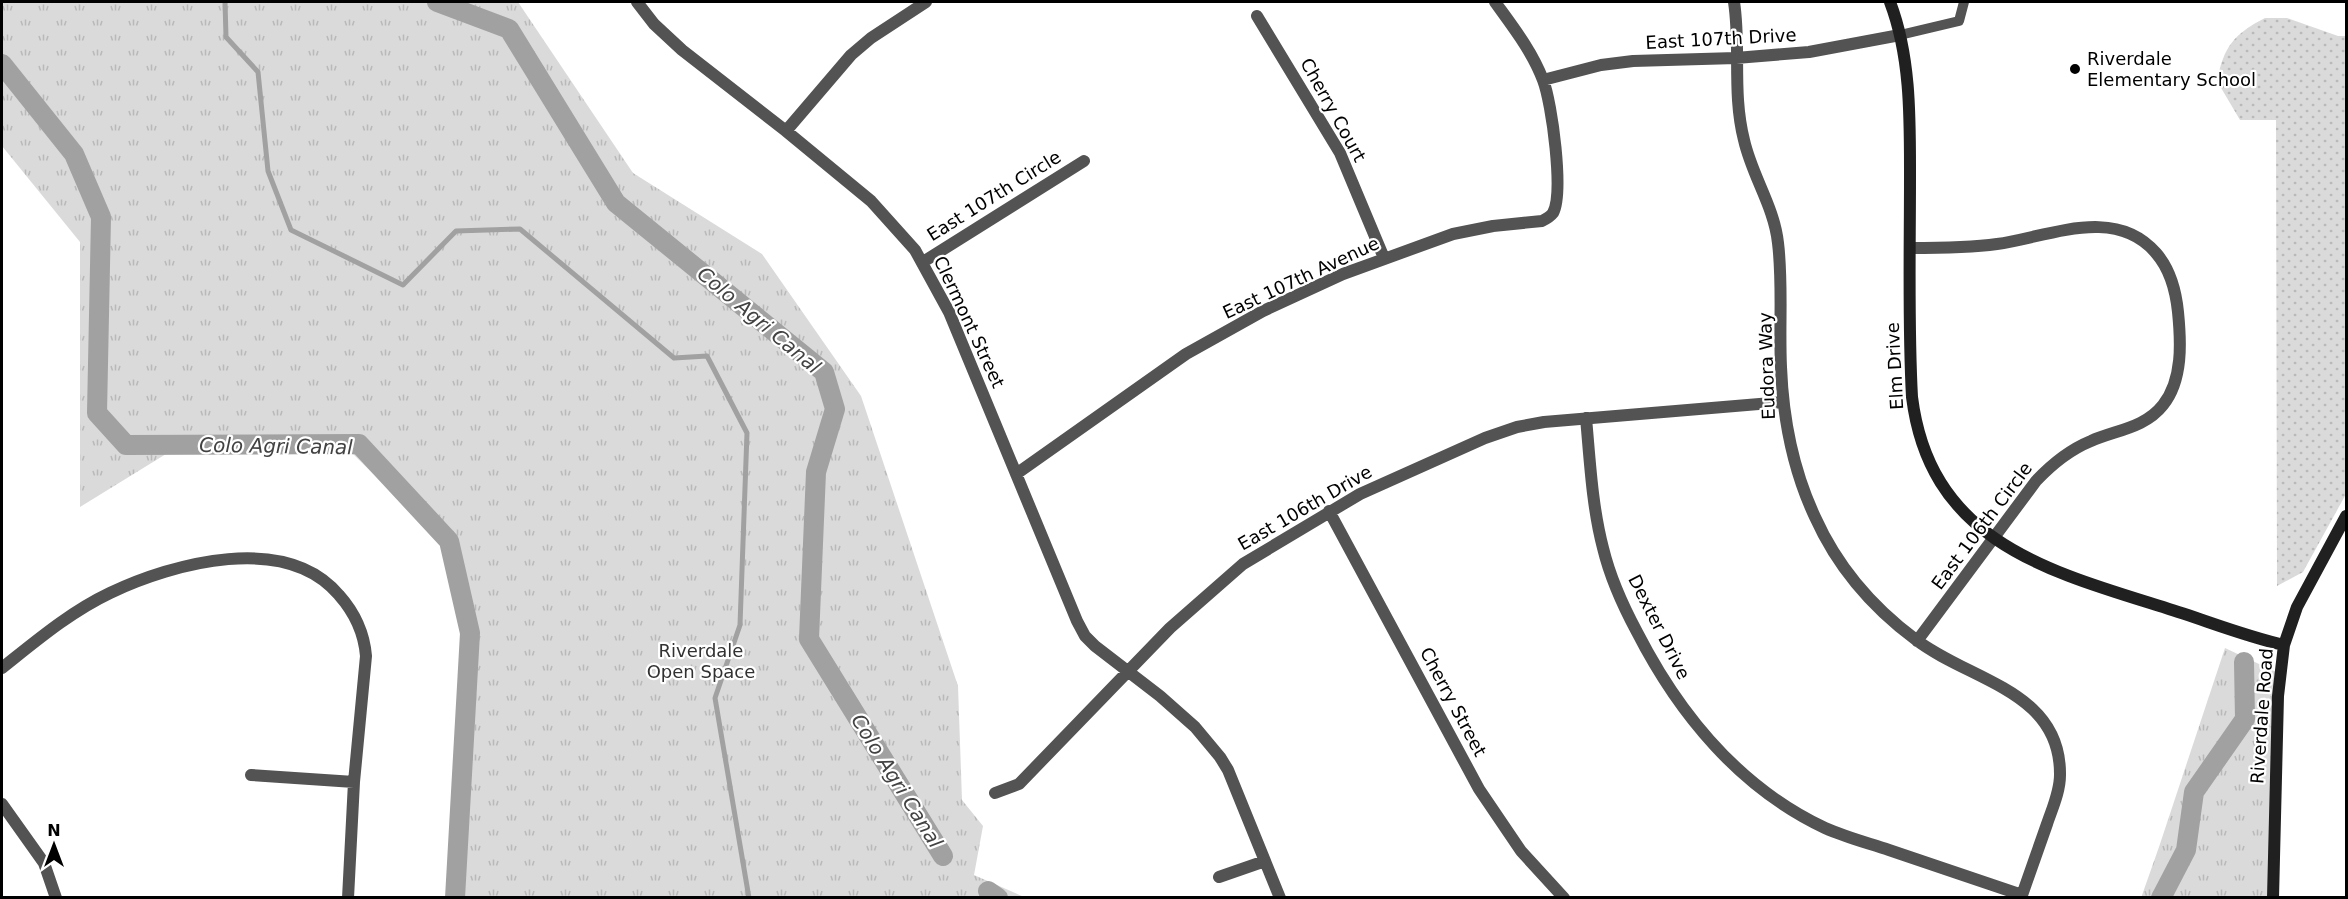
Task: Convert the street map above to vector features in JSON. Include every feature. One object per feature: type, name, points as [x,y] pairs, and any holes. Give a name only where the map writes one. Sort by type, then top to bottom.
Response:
[{"type":"street","name":"Clermont Street","points":[[637,2],[654,24],[682,50],[871,201],[902,233],[923,262],[949,312],[1085,636],[1195,727],[1220,758],[1228,770],[1280,897]]},
{"type":"street","points":[[786,131],[851,55],[871,38],[926,2]]},
{"type":"street","points":[[1496,2],[1527,47],[1544,80]]},
{"type":"street","name":"Eudora Way","points":[[1734,2],[1739,118],[1744,141],[1769,204],[1778,243],[1782,295],[1783,402],[1798,474],[1806,498],[1836,557],[1862,592],[1895,624],[1917,641],[1935,653],[2012,692],[2036,710],[2055,741],[2060,758],[2061,777],[2022,896]]},
{"type":"street","name":"Elm Drive","points":[[1890,2],[1900,35],[1906,68],[1910,116],[1911,381],[1914,413],[1921,441],[1939,481],[1968,516],[1994,539],[2027,558],[2064,574],[2256,638],[2284,645]]},
{"type":"street","name":"Cherry Court","points":[[1257,16],[1340,153],[1384,258]]},
{"type":"street","name":"East 107th Drive","points":[[1544,80],[1622,62],[1736,58],[1809,52],[1900,35]]},
{"type":"street","name":"East 107th Avenue","points":[[1016,474],[1186,354],[1263,311],[1343,274],[1453,234],[1492,226],[1532,223],[1549,218],[1555,204],[1555,148],[1544,80]]},
{"type":"street","name":"East 107th Circle","points":[[923,262],[1084,161]]},
{"type":"street","name":"East 106th Circle","points":[[1910,248],[1996,244],[2093,226],[2127,231],[2152,249],[2171,278],[2180,330],[2179,359],[2174,385],[2164,404],[2142,423],[2092,441],[2071,451],[2049,467],[2036,481],[1917,641]]},
{"type":"street","name":"East 106th Drive","points":[[995,793],[1019,784],[1170,627],[1227,576],[1243,564],[1360,494],[1485,438],[1544,422],[1783,402]]},
{"type":"street","name":"Dexter Drive","points":[[1586,418],[1596,517],[1603,550],[1613,580],[1650,657],[1677,700],[1701,731],[1733,766],[1758,787],[1825,828],[2022,896]]},
{"type":"street","name":"Cherry Street","points":[[1329,511],[1479,789],[1521,851],[1564,897]]},
{"type":"street","name":"Riverdale Road","points":[[2273,897],[2278,696],[2284,645],[2297,607],[2346,516]]},
{"type":"street","points":[[2,668],[86,605],[141,580],[195,564],[237,559],[274,559],[289,562],[314,573],[333,587],[353,613],[365,643],[366,656],[354,782],[348,897]]},
{"type":"street","points":[[251,776],[354,782]]},
{"type":"street","points":[[2,804],[44,863],[57,897]]},
{"type":"street","points":[[1219,877],[1265,861]]},
{"type":"lane","points":[[1900,35],[1959,21],[1964,2]]},
{"type":"green space","name":"Riverdale Open Space","points":[[2,2],[518,2],[633,173],[762,254],[861,396],[958,686],[962,800],[983,826],[974,875],[1024,897],[446,897],[467,633],[442,542],[350,451],[166,454],[80,507],[80,242],[2,146]]},
{"type":"green space","points":[[2265,18],[2287,18],[2338,36],[2346,36],[2346,494],[2303,572],[2277,586],[2276,120],[2240,120],[2217,81],[2223,59],[2232,42],[2245,30]]},
{"type":"green space","points":[[2225,648],[2276,672],[2270,897],[2141,898],[2159,847]]},
{"type":"waterway","points":[[225,2],[226,37],[258,72],[268,171],[291,230],[403,285],[456,231],[520,229],[674,358],[707,356],[747,433],[740,625],[715,698],[749,898]]},
{"type":"waterway","name":"Colo Agri Canal","points":[[437,2],[509,29],[616,203],[824,372],[835,409],[816,472],[809,639],[943,856]]},
{"type":"waterway","name":"Colo Agri Canal","points":[[2,64],[74,154],[101,217],[97,413],[126,445],[359,444],[449,541],[470,633],[455,898]]},
{"type":"waterway","name":"Colo Agri Canal","points":[[2161,898],[2186,850],[2194,792],[2245,719],[2244,662]]},
{"type":"waterway","name":"Colo Agri Canal","points":[[988,891],[998,898]]},
{"type":"place","name":"Riverdale Elementary School","points":[[2075,69]]}]
